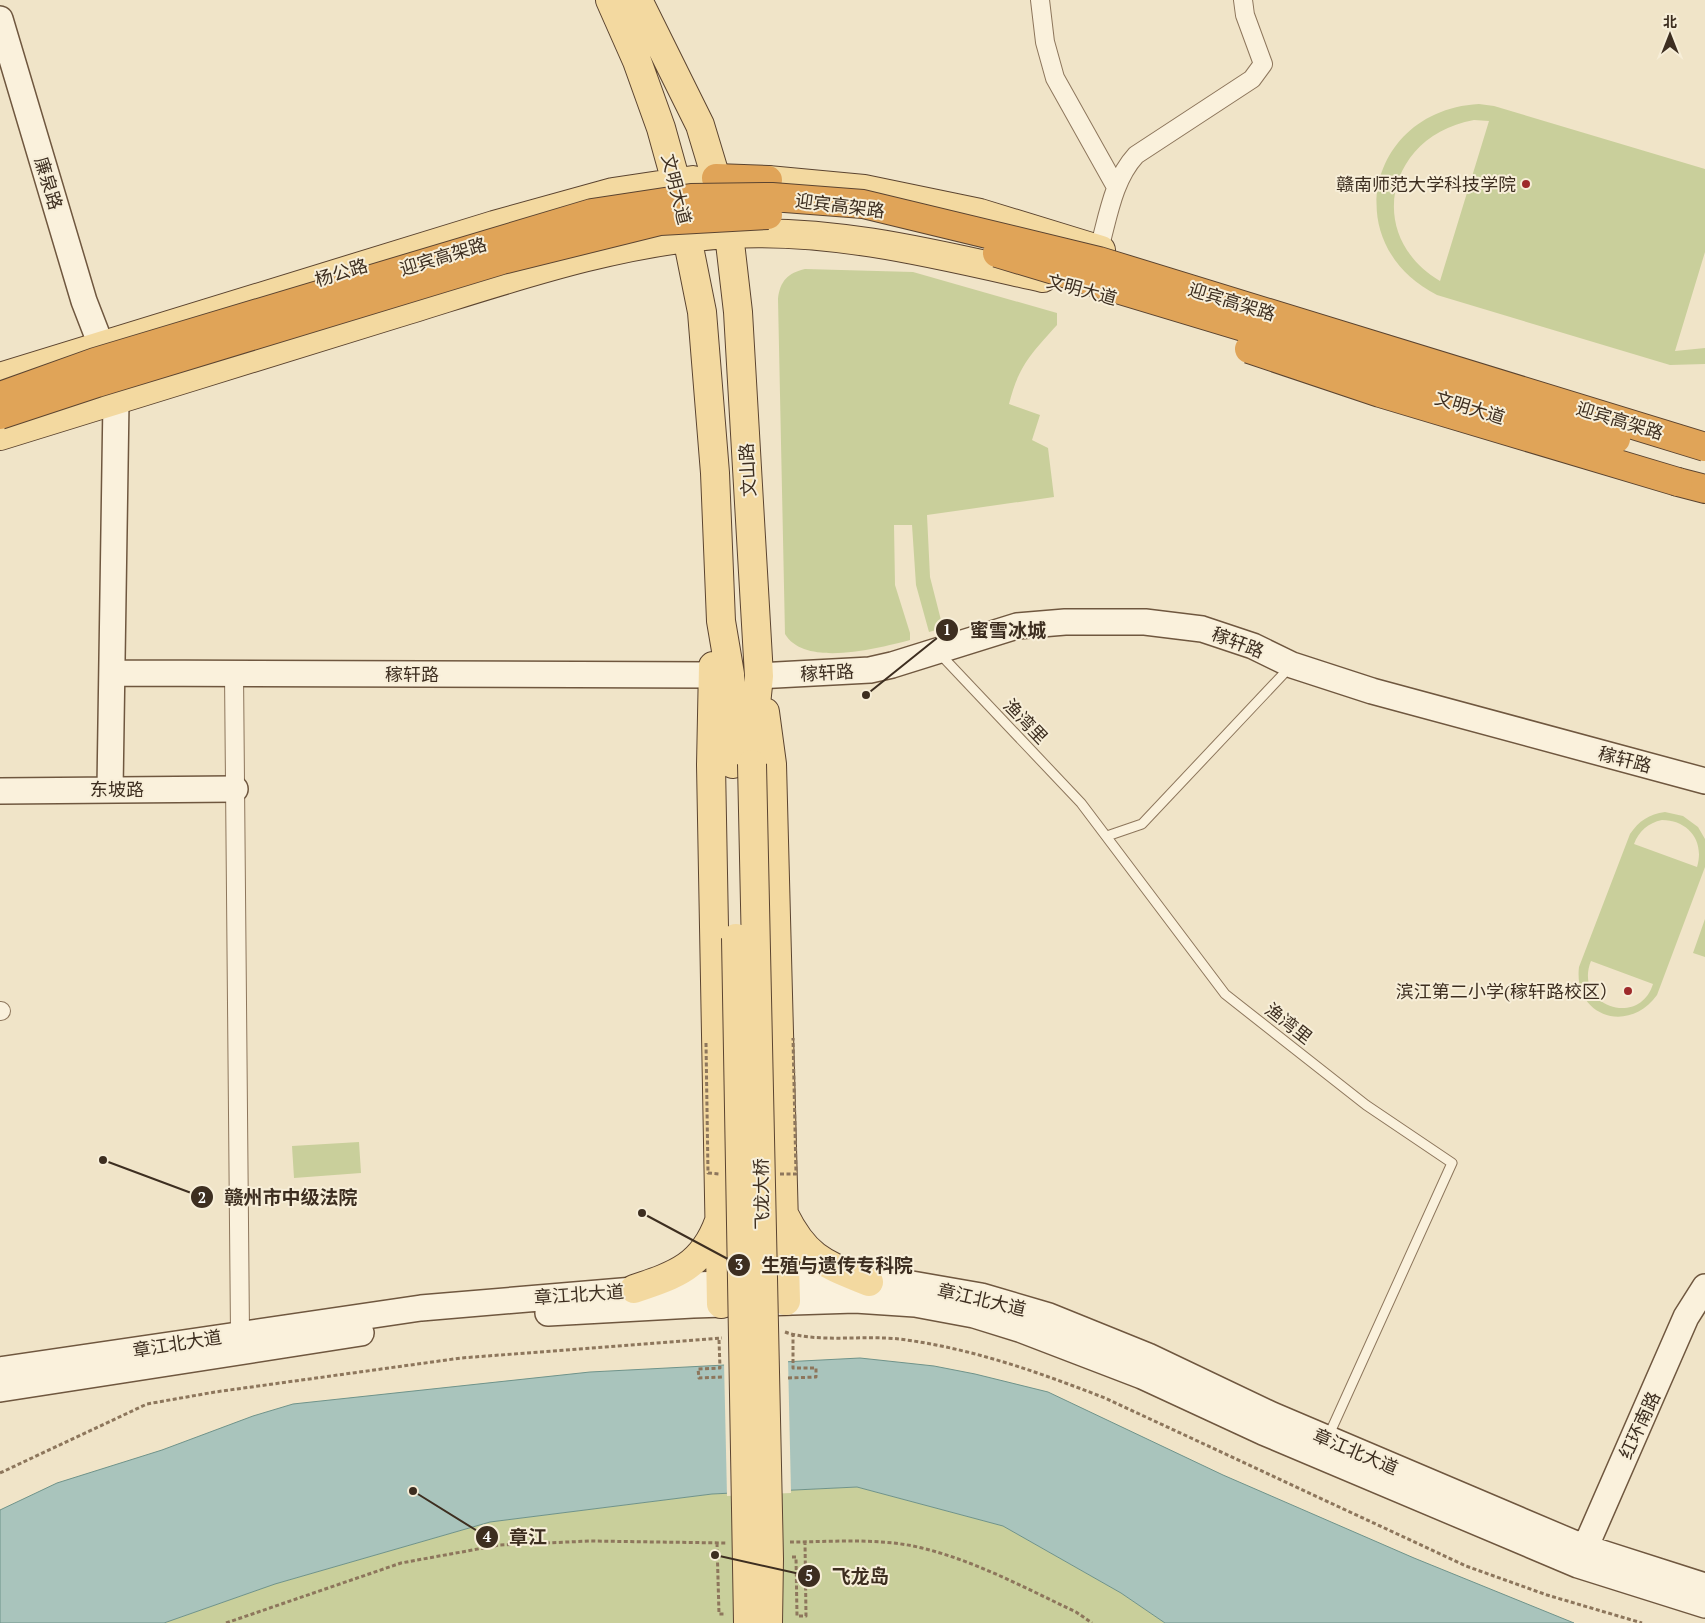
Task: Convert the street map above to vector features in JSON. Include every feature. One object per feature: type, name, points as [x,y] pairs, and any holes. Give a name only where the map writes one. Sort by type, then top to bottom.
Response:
[{"type":"highway","points":[[716,178],[768,180]]},
{"type":"highway","name":"迎宾高架路","points":[[0,396],[95,362],[592,213],[691,198],[772,197],[863,204],[1100,261],[1705,447]]},
{"type":"highway","name":"迎宾高架路","points":[[0,415],[97,383],[502,260],[660,222],[770,215],[860,222],[969,244],[1705,466]]},
{"type":"highway","points":[[969,244],[1089,296],[1380,393],[1705,489]]},
{"type":"main road","name":"文明大道","points":[[610,0],[637,61],[658,120],[676,182],[689,238],[729,234],[814,235],[860,240],[1087,288],[1705,480]]},
{"type":"main road","points":[[638,0],[700,125],[716,178]]},
{"type":"main road","name":"廉泉路","points":[[0,19],[84,301],[101,345]]},
{"type":"main road","name":"杨公路","points":[[0,377],[503,223],[613,192],[716,178]]},
{"type":"main road","name":"文山路","points":[[716,178],[729,234],[738,312],[759,676],[752,742],[742,764]]},
{"type":"main road","points":[[768,180],[864,189],[980,213],[1705,435]]},
{"type":"main road","points":[[0,436],[600,253],[689,238]]},
{"type":"main road","name":"文山路","points":[[689,238],[702,312],[715,473],[721,620],[742,764]]},
{"type":"main road","points":[[110,789],[116,401]]},
{"type":"main road","points":[[721,620],[712,675],[711,765],[721,1294]]},
{"type":"main road","name":"稼轩路","points":[[759,676],[870,670],[1017,626],[1065,622],[1145,622],[1202,629],[1253,646],[1292,665],[1372,691],[1705,781]]},
{"type":"main road","name":"稼轩路","points":[[112,673],[712,675]]},
{"type":"main road","points":[[759,676],[772,764],[785,1292]]},
{"type":"main road","name":"飞龙大桥","points":[[742,764],[749,1549],[748,1623]]},
{"type":"main road","name":"飞龙大桥","points":[[742,764],[769,1549],[768,1623]]},
{"type":"main road","name":"东坡路","points":[[0,791],[234,789]]},
{"type":"main road","points":[[783,1212],[792,1230],[814,1256],[824,1264],[869,1282]]},
{"type":"main road","points":[[634,1289],[675,1275],[691,1265],[712,1241],[720,1220]]},
{"type":"main road","name":"章江北大道","points":[[0,1389],[423,1324],[577,1311],[721,1294],[785,1292],[869,1282],[906,1283],[981,1296],[1049,1316],[1148,1356],[1580,1556],[1705,1586]]},
{"type":"main road","name":"红环南路","points":[[1580,1556],[1648,1407],[1686,1317],[1705,1287]]},
{"type":"main road","name":"章江北大道","points":[[0,1370],[240,1333],[421,1308],[634,1289],[721,1294]]},
{"type":"main road","name":"章江北大道","points":[[785,1292],[855,1300],[915,1304],[1000,1322],[1142,1376],[1263,1432],[1705,1604]]},
{"type":"street","points":[[1040,0],[1045,42],[1055,78],[1116,187]]},
{"type":"street","points":[[1100,249],[1116,187],[1125,167],[1136,156],[1252,79],[1262,64],[1245,16],[1243,0]]},
{"type":"street","points":[[234,673],[240,1333]]},
{"type":"lane","name":"渔湾里","points":[[937,651],[1082,803],[1225,994],[1366,1105],[1452,1163],[1327,1439]]},
{"type":"lane","points":[[1107,836],[1142,824],[1292,665]]},
{"type":"path","points":[[784,1331],[793,1334],[888,1338],[932,1344],[1000,1360],[1049,1376],[1105,1398],[1466,1566],[1547,1596],[1642,1623]]},
{"type":"path","points":[[0,1473],[147,1404],[461,1358],[719,1340],[727,1334]]},
{"type":"path","points":[[788,1378],[816,1377],[816,1368],[793,1368],[793,1334]]},
{"type":"path","points":[[719,1340],[720,1368],[698,1369],[698,1378],[724,1377]]},
{"type":"path","points":[[786,1542],[850,1540],[902,1545],[953,1557],[1076,1612],[1092,1623]]},
{"type":"path","points":[[226,1623],[400,1563],[500,1545],[590,1541],[734,1543]]},
{"type":"path","points":[[792,1557],[796,1557],[797,1616],[806,1616],[805,1542]]},
{"type":"path","points":[[718,1543],[719,1614],[726,1614],[726,1606]]},
{"type":"green space","points":[[1479,104],[1494,106],[1705,169],[1705,252],[1675,351],[1705,348],[1705,364],[1670,365],[1437,295],[1406,272],[1386,244],[1377,214],[1379,183],[1391,154],[1412,129],[1441,112]],"holes":[[[1474,120],[1489,121],[1440,281],[1416,261],[1401,239],[1394,214],[1396,189],[1405,165],[1422,145],[1445,129]]]},
{"type":"green space","points":[[805,269],[913,272],[1057,313],[1057,325],[1027,361],[1017,379],[1009,404],[1040,415],[1032,440],[1048,448],[1054,497],[927,515],[930,577],[943,628],[929,632],[916,585],[912,525],[894,525],[895,585],[910,633],[910,640],[862,651],[825,653],[809,650],[795,644],[785,634],[778,299],[781,287],[786,279],[794,273]]},
{"type":"green space","points":[[1665,812],[1683,816],[1698,827],[1705,839],[1705,867],[1657,995],[1645,1007],[1632,1014],[1618,1017],[1605,1014],[1593,1008],[1585,998],[1579,984],[1579,967],[1630,834],[1645,819],[1654,814]],"holes":[[[1662,820],[1680,824],[1692,834],[1699,849],[1697,867],[1634,844],[1645,828],[1652,823]],[[1591,961],[1653,984],[1646,998],[1635,1006],[1622,1008],[1610,1006],[1599,999],[1591,989],[1588,976]]]},
{"type":"green space","points":[[1705,919],[1705,957],[1693,953]]},
{"type":"green space","points":[[359,1142],[361,1173],[294,1178],[292,1146]]},
{"type":"green space","points":[[857,1487],[1003,1526],[1121,1593],[1165,1623],[164,1623],[275,1584],[490,1522],[712,1494]]},
{"type":"water","points":[[860,1358],[934,1366],[1048,1392],[1223,1475],[1414,1558],[1574,1623],[1165,1623],[1121,1593],[1003,1526],[857,1487],[712,1494],[490,1522],[275,1584],[164,1623],[0,1623],[0,1510],[57,1483],[162,1450],[253,1416],[293,1404],[590,1372]]},
{"type":"pier","points":[[788,1359],[791,1493],[727,1496],[724,1362]]},
{"type":"place","name":"赣南师范大学科技学院","points":[[1526,184]]},
{"type":"place","name":"蜜雪冰城","points":[[866,695]]},
{"type":"place","name":"滨江第二小学(稼轩路校区）","points":[[1628,991]]},
{"type":"place","name":"赣州市中级法院","points":[[103,1160]]},
{"type":"place","name":"生殖与遗传专科院","points":[[642,1213]]},
{"type":"place","name":"章江","points":[[413,1491]]},
{"type":"place","name":"飞龙岛","points":[[715,1555]]}]
